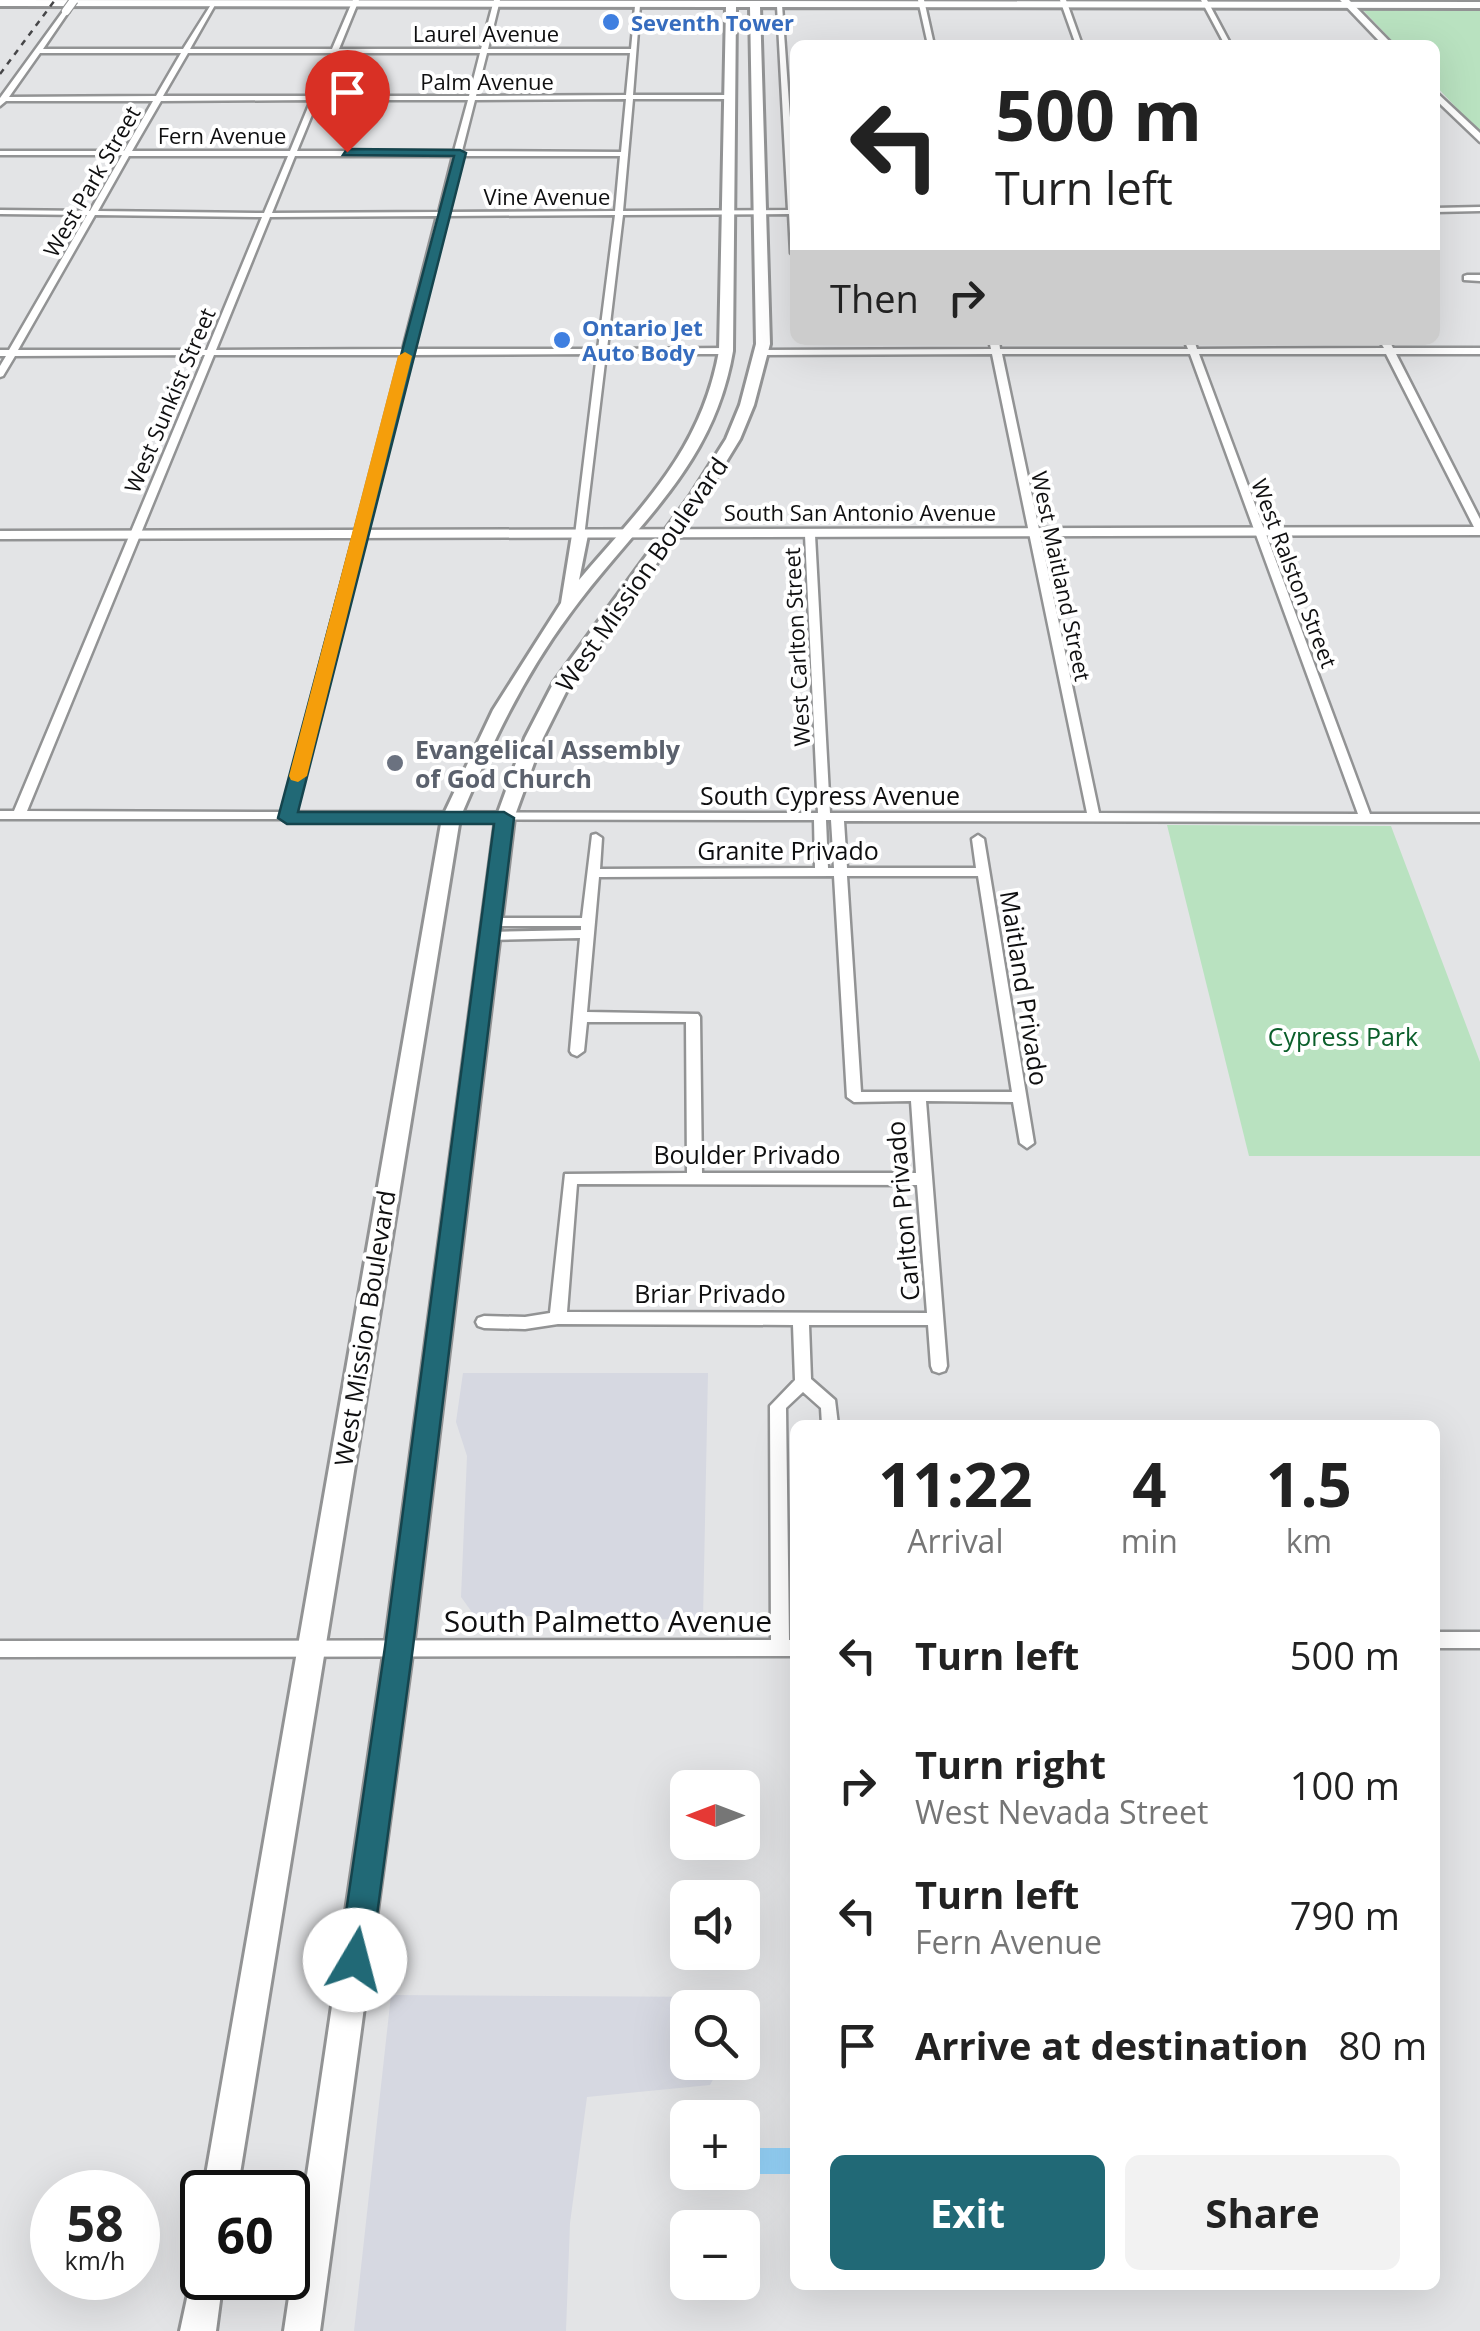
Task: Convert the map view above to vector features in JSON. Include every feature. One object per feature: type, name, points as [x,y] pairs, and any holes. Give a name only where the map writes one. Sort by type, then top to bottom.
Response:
[{"type":"main road","points":[[0,3],[1480,6]]},
{"type":"main road","name":"West Mission Boulevard","points":[[224,2170],[451,818],[479,751],[516,681],[564,609],[681,464],[717,397],[726,352],[731,3]]},
{"type":"main road","name":"West Mission Boulevard","points":[[302,2331],[399,1647],[504,818],[539,727],[573,665],[670,535],[735,437],[761,352],[755,3]]},
{"type":"main road","points":[[564,609],[580,535]]},
{"type":"main road","points":[[198,2331],[203,2300]]},
{"type":"street","points":[[2,102],[74,0]]},
{"type":"street","name":"West Sunkist Street","points":[[19,815],[354,3]]},
{"type":"street","points":[[287,818],[496,3]]},
{"type":"street","points":[[922,3],[930,40]]},
{"type":"street","points":[[1064,3],[1077,40]]},
{"type":"street","points":[[1205,3],[1225,40]]},
{"type":"street","points":[[1347,3],[1383,40]]},
{"type":"street","name":"West Park Street","points":[[0,374],[212,5]]},
{"type":"street","points":[[580,535],[619,213],[638,6]]},
{"type":"street","points":[[757,98],[790,98],[780,6]]},
{"type":"street","name":"Laurel Avenue","points":[[38,51],[634,51]]},
{"type":"street","name":"Palm Avenue","points":[[2,102],[730,98]]},
{"type":"street","points":[[1440,100],[1480,139]]},
{"type":"street","name":"Fern Avenue","points":[[0,153],[624,154]]},
{"type":"street","points":[[1440,210],[1480,210]]},
{"type":"street","name":"Vine Avenue","points":[[0,212],[790,212]]},
{"type":"street","points":[[1467,278],[1480,278]]},
{"type":"street","points":[[802,345],[802,352]]},
{"type":"street","points":[[1387,345],[1480,530]]},
{"type":"street","points":[[761,352],[995,346],[1480,352]]},
{"type":"street","name":"West Maitland Street","points":[[995,346],[1094,819]]},
{"type":"street","name":"West Ralston Street","points":[[1191,346],[1366,819]]},
{"type":"street","points":[[0,353],[726,352]]},
{"type":"street","name":"South San Antonio Avenue","points":[[0,536],[810,536],[1480,530]]},
{"type":"street","name":"West Carlton Street","points":[[810,536],[827,817]]},
{"type":"street","name":"South Cypress Avenue","points":[[0,815],[1480,818]]},
{"type":"street","points":[[822,873],[827,817]]},
{"type":"street","name":"Carlton Privado","points":[[827,817],[840,873],[854,1097],[918,1096],[938,1366]]},
{"type":"street","points":[[577,1051],[596,838]]},
{"type":"street","name":"Maitland Privado","points":[[978,839],[1027,1144]]},
{"type":"street","name":"Granite Privado","points":[[592,873],[984,872]]},
{"type":"street","points":[[490,929],[588,928]]},
{"type":"street","points":[[580,1017],[693,1017],[695,1178]]},
{"type":"street","points":[[918,1096],[1019,1097]]},
{"type":"street","name":"Boulder Privado","points":[[558,1318],[570,1178],[925,1180]]},
{"type":"street","name":"Briar Privado","points":[[484,1322],[525,1323],[558,1318],[936,1319]]},
{"type":"street","points":[[801,1318],[804,1382],[829,1405],[830,1420]]},
{"type":"street","points":[[788,1648],[787,1496],[778,1406],[804,1382]]},
{"type":"street","points":[[1440,1640],[1480,1640]]},
{"type":"street","name":"South Palmetto Avenue","points":[[0,1650],[788,1648]]},
{"type":"shaded area","points":[[463,1373],[708,1373],[703,1620],[474,1615],[461,1597],[467,1456],[456,1422]]},
{"type":"shaded area","points":[[391,1995],[670,1997],[670,2080],[713,2080],[710,2085],[587,2097],[570,2223],[566,2331],[354,2331]]},
{"type":"green space","points":[[1361,8],[1480,8],[1480,133],[1440,90],[1440,40],[1391,40]]},
{"type":"green space","name":"Cypress Park","points":[[1167,825],[1391,826],[1480,1062],[1480,1156],[1249,1156]]},
{"type":"water","points":[[760,2148],[790,2148],[790,2174],[760,2174]]},
{"type":"railway","points":[[0,74],[55,0]]},
{"type":"slow traffic","points":[[298,776],[405,356]]},
{"type":"place","name":"Seventh Tower","points":[[611,22]]},
{"type":"place","name":"Ontario Jet Auto Body","points":[[562,340]]},
{"type":"place","name":"Evangelical Assembly of God Church","points":[[395,763]]},
{"type":"route","points":[[347,152],[460,153],[287,818],[504,818],[399,1647],[355,1960]]}]
